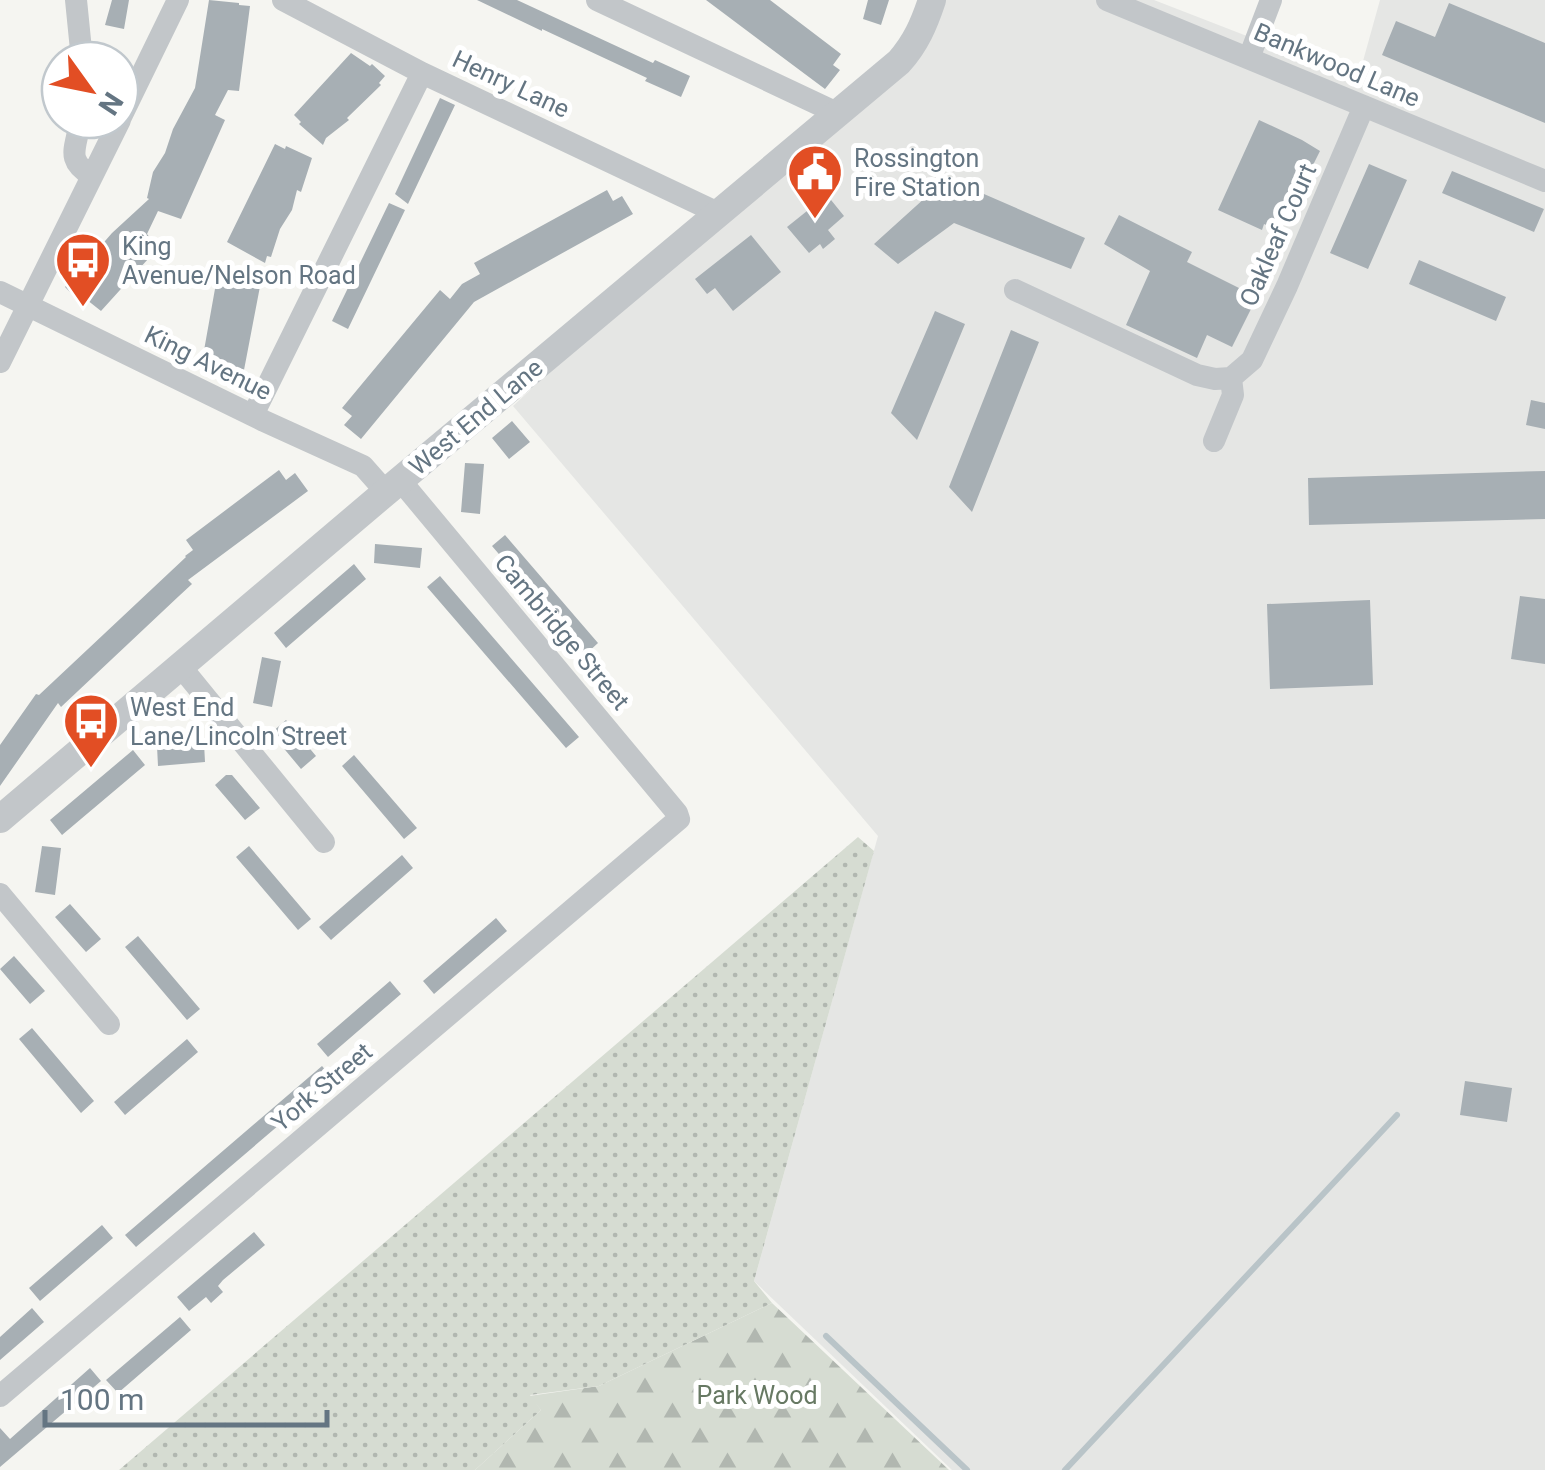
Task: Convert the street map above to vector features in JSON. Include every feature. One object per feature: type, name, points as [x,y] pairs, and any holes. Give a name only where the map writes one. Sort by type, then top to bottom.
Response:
[{"type":"street","points":[[76,0],[80,40]]},
{"type":"street","points":[[140,79],[178,0]]},
{"type":"street","name":"Henry Lane","points":[[283,0],[422,73],[718,214]]},
{"type":"street","points":[[597,0],[839,114]]},
{"type":"street","name":"West End Lane","points":[[0,819],[900,62],[923,26],[932,0]]},
{"type":"street","name":"Bankwood Lane","points":[[1107,0],[1545,181]]},
{"type":"street","points":[[1249,58],[1270,0]]},
{"type":"street","points":[[253,415],[422,73]]},
{"type":"street","name":"Oakleaf Court","points":[[1214,441],[1233,395],[1231,378],[1252,360],[1364,106]]},
{"type":"street","points":[[77,140],[74,160],[92,176]]},
{"type":"street","points":[[0,362],[110,140]]},
{"type":"street","points":[[1015,290],[1197,375],[1215,380],[1231,378]]},
{"type":"street","name":"King Avenue","points":[[0,292],[362,466],[393,486]]},
{"type":"street","name":"Cambridge Street","points":[[393,486],[679,819]]},
{"type":"street","points":[[181,666],[324,842]]},
{"type":"street","name":"York Street","points":[[0,1396],[679,819]]},
{"type":"street","points":[[0,894],[109,1024]]},
{"type":"shaded area","points":[[921,0],[1154,0],[1358,79],[1380,0],[1545,0],[1545,1470],[952,1470],[754,1281],[878,836],[513,406],[910,37]]},
{"type":"green space","points":[[858,837],[874,851],[754,1281],[772,1303],[599,1386],[530,1395],[541,1410],[475,1470],[119,1470]]},
{"type":"green space","name":"Park Wood","points":[[772,1303],[949,1470],[475,1470],[541,1410],[529,1396],[599,1386]]},
{"type":"building","points":[[112,0],[129,0],[124,29],[105,25]]},
{"type":"building","points":[[209,0],[250,6],[239,91],[228,90],[215,115],[225,120],[181,219],[158,211],[147,234],[158,248],[101,311],[82,296],[78,300],[65,287],[112,233],[149,199],[153,172],[195,88]]},
{"type":"building","points":[[477,0],[517,0],[690,76],[681,97]]},
{"type":"building","points":[[706,0],[770,0],[841,54],[833,65],[840,70],[825,89]]},
{"type":"building","points":[[868,0],[889,0],[881,25],[863,19]]},
{"type":"building","points":[[1449,3],[1545,43],[1545,123],[1382,55],[1396,21],[1435,37]]},
{"type":"building","points":[[351,53],[385,76],[381,85],[323,145],[294,115]]},
{"type":"building","points":[[440,98],[455,105],[408,204],[395,194]]},
{"type":"building","points":[[1259,120],[1320,151],[1280,231],[1264,224],[1262,230],[1218,210]]},
{"type":"building","points":[[275,144],[312,158],[301,192],[297,190],[292,210],[265,263],[227,242]]},
{"type":"building","points":[[1369,164],[1407,180],[1368,269],[1330,253]]},
{"type":"building","points":[[1452,171],[1544,209],[1534,232],[1442,193]]},
{"type":"building","points":[[947,178],[1085,238],[1071,269],[954,223],[898,264],[874,244]]},
{"type":"building","points":[[607,190],[613,201],[622,196],[633,214],[474,302],[361,439],[344,425],[352,416],[342,408],[440,290],[450,299],[462,284],[480,274],[474,263]]},
{"type":"building","name":"Rossington Fire Station","points":[[827,195],[844,216],[828,230],[835,239],[823,249],[820,244],[809,253],[787,227]]},
{"type":"building","points":[[389,203],[405,210],[348,329],[332,321]]},
{"type":"building","points":[[1119,215],[1192,252],[1187,262],[1257,297],[1232,347],[1207,335],[1197,358],[1126,325],[1150,271],[1104,244]]},
{"type":"building","points":[[751,235],[781,272],[733,311],[715,288],[707,294],[695,279]]},
{"type":"building","points":[[1419,260],[1506,297],[1496,321],[1409,284]]},
{"type":"building","points":[[218,272],[262,276],[244,370],[203,356]]},
{"type":"building","points":[[935,311],[965,324],[917,440],[891,413]]},
{"type":"building","points":[[1011,330],[1039,342],[972,512],[949,487]]},
{"type":"building","points":[[1531,400],[1545,403],[1545,429],[1526,425]]},
{"type":"building","points":[[512,421],[530,442],[509,459],[492,438]]},
{"type":"building","points":[[465,463],[484,464],[480,514],[461,512]]},
{"type":"building","points":[[279,470],[286,480],[295,473],[308,491],[188,580],[192,584],[61,707],[58,703],[0,786],[0,745],[36,694],[193,550],[186,540]]},
{"type":"building","points":[[1545,471],[1545,519],[1309,525],[1308,478]]},
{"type":"building","points":[[505,535],[598,643],[585,655],[492,546]]},
{"type":"building","points":[[375,544],[422,548],[420,568],[374,563]]},
{"type":"building","points":[[354,564],[366,579],[286,648],[274,633]]},
{"type":"building","points":[[440,576],[579,737],[566,748],[427,587]]},
{"type":"building","points":[[1520,596],[1545,599],[1545,664],[1511,659]]},
{"type":"building","points":[[1370,600],[1373,685],[1270,689],[1267,604]]},
{"type":"building","points":[[262,657],[281,661],[272,707],[253,703]]},
{"type":"building","points":[[286,720],[316,756],[301,769],[271,733]]},
{"type":"building","points":[[204,743],[205,762],[158,766],[157,746]]},
{"type":"building","points":[[133,750],[145,765],[62,835],[50,820]]},
{"type":"building","points":[[354,755],[417,828],[404,839],[342,766]]},
{"type":"building","points":[[226,775],[232,775],[260,808],[245,820],[215,785]]},
{"type":"building","points":[[42,846],[61,848],[55,895],[35,892]]},
{"type":"building","points":[[249,846],[311,919],[298,930],[236,857]]},
{"type":"building","points":[[402,855],[413,868],[331,940],[319,927]]},
{"type":"building","points":[[70,904],[101,939],[86,952],[55,917]]},
{"type":"building","points":[[496,918],[507,931],[434,994],[423,981]]},
{"type":"building","points":[[138,936],[200,1009],[187,1020],[125,947]]},
{"type":"building","points":[[14,956],[45,991],[30,1004],[0,969]]},
{"type":"building","points":[[390,981],[401,994],[328,1057],[317,1044]]},
{"type":"building","points":[[32,1028],[94,1101],[81,1113],[19,1039]]},
{"type":"building","points":[[187,1039],[198,1052],[125,1115],[114,1102]]},
{"type":"building","points":[[322,1066],[333,1079],[136,1247],[125,1235]]},
{"type":"building","points":[[1465,1081],[1512,1088],[1507,1122],[1460,1115]]},
{"type":"building","points":[[102,1225],[113,1238],[40,1301],[29,1288]]},
{"type":"building","points":[[254,1232],[265,1245],[223,1280],[218,1286],[223,1292],[211,1303],[206,1297],[189,1311],[177,1297]]},
{"type":"building","points":[[32,1308],[44,1322],[0,1360],[0,1337]]},
{"type":"building","points":[[180,1317],[191,1330],[118,1393],[106,1380]]},
{"type":"building","points":[[90,1368],[101,1381],[0,1467],[0,1428],[10,1439]]},
{"type":"waterway","points":[[1065,1470],[1397,1115]]},
{"type":"waterway","points":[[826,1336],[967,1470]]},
{"type":"place","name":"Rossington Fire Station","points":[[815,221]]},
{"type":"place","name":"King Avenue/Nelson Road","points":[[83,309]]},
{"type":"place","name":"West End Lane/Lincoln Street","points":[[91,770]]}]
